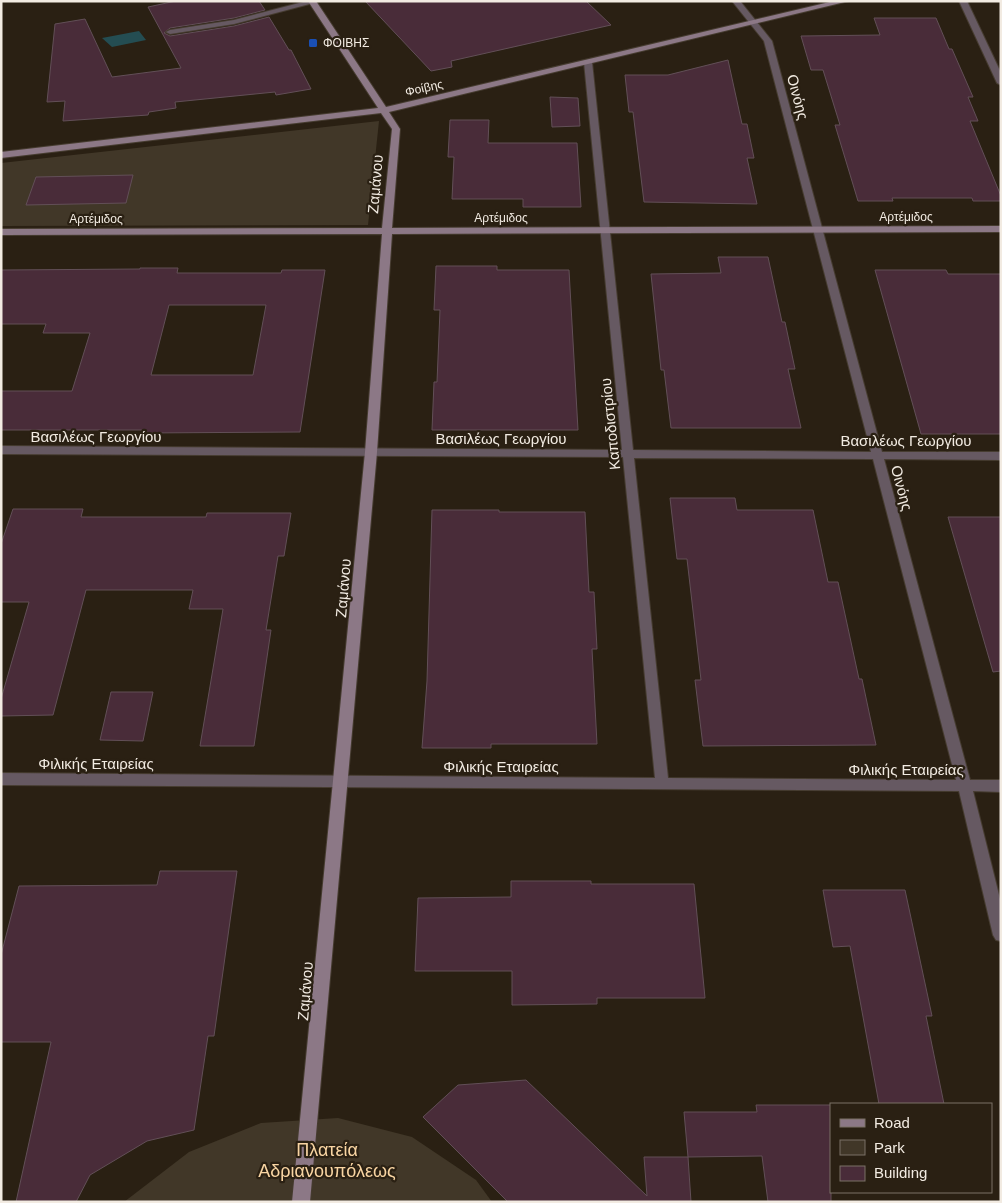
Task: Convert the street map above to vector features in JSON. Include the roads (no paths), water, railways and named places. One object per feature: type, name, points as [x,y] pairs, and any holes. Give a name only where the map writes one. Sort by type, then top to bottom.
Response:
[{"type":"street","points":[[170,32],[234,22],[313,1]]},
{"type":"street","name":"Ζαμάνου","points":[[301,1202],[371,452],[396,129],[313,1]]},
{"type":"street","name":"Οινόης","points":[[736,1],[768,41],[965,786],[1001,935]]},
{"type":"street","name":"Φοίβης","points":[[1,155],[385,110],[845,1]]},
{"type":"street","points":[[963,1],[1001,83]]},
{"type":"street","name":"Καποδιστρίου","points":[[588,62],[662,783]]},
{"type":"street","name":"Αρτέμιδος","points":[[1,232],[1001,229]]},
{"type":"street","name":"Βασιλέως Γεωργίου","points":[[1,450],[1001,456]]},
{"type":"street","name":"Φιλικής Εταιρείας","points":[[1,778],[1001,786]]},
{"type":"water","points":[[139,31],[146,40],[112,47],[102,38]]},
{"type":"place","name":"ΦΟΙΒΗΣ","points":[[313,43]]},
{"type":"park label","name":"Πλατεία Αδριανουπόλεως","points":[[327,1160]]}]
